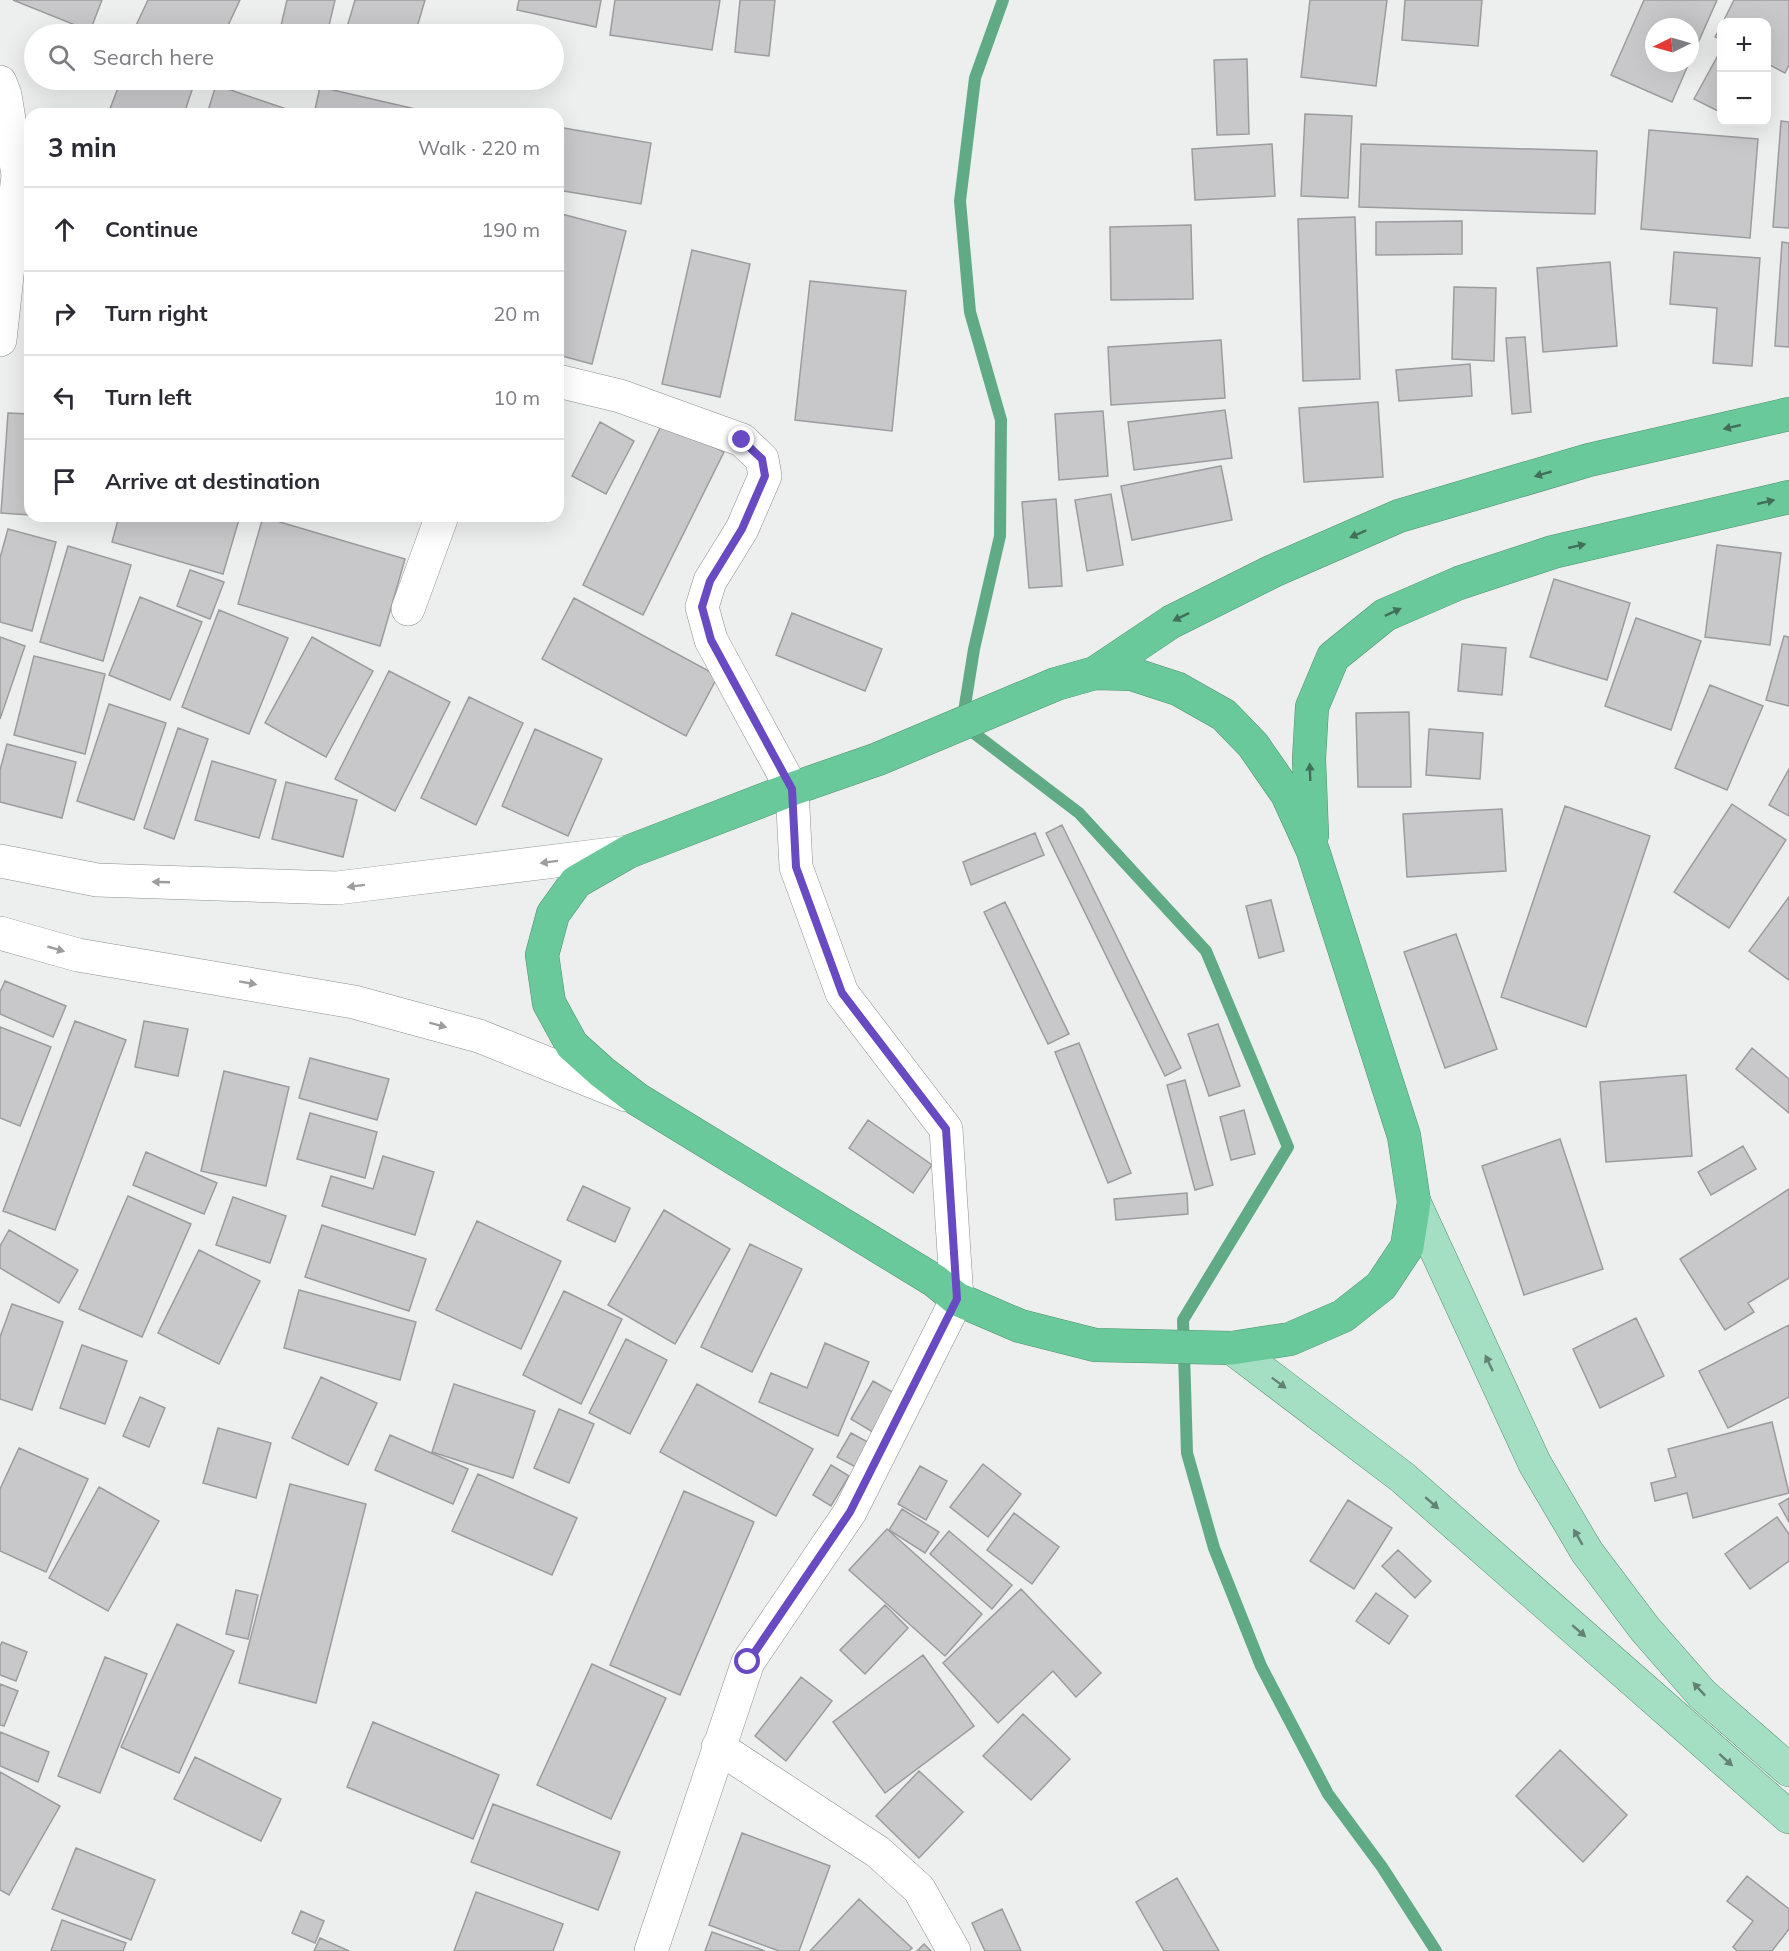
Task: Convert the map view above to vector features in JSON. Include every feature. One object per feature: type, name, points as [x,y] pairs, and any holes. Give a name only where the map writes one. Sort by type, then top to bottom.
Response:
[{"type":"highway","points":[[1095,673],[1171,622],[1273,571],[1399,516],[1589,460],[1789,414]]},
{"type":"highway","points":[[1313,851],[1309,759],[1312,707],[1334,657],[1385,615],[1459,583],[1553,552],[1789,496]]},
{"type":"highway","points":[[1095,673],[1132,674],[1178,689],[1224,715],[1253,745],[1287,794],[1313,851],[1404,1136],[1414,1202],[1407,1247],[1381,1286],[1343,1316],[1290,1339],[1232,1348],[1095,1345],[1020,1326],[957,1299],[935,1281],[637,1099],[572,1046],[549,1003],[542,956],[552,914],[576,882],[628,852],[792,789],[878,759],[1056,684],[1095,673]]},
{"type":"main road","points":[[1414,1202],[1535,1464],[1587,1552],[1645,1629],[1702,1694],[1789,1770]]},
{"type":"main road","points":[[1232,1348],[1402,1477],[1789,1817]]},
{"type":"street","points":[[0,82],[5,95],[18,175],[0,340]]},
{"type":"street","points":[[564,382],[620,396],[742,440],[762,459],[765,476],[742,529],[710,581],[702,607],[711,640],[792,789],[796,867],[842,993],[946,1129],[957,1299],[850,1512],[748,1662],[651,1951]]},
{"type":"street","points":[[408,609],[440,522]]},
{"type":"street","points":[[0,861],[97,880],[337,888],[628,852]]},
{"type":"street","points":[[0,933],[78,955],[354,1002],[479,1036],[637,1099]]},
{"type":"street","points":[[718,1747],[878,1852],[920,1889],[954,1951]]},
{"type":"building","points":[[13,0],[102,0],[93,24],[73,24]]},
{"type":"building","points":[[148,0],[240,0],[229,24],[137,24]]},
{"type":"building","points":[[287,0],[335,0],[329,24],[281,24]]},
{"type":"building","points":[[355,0],[425,0],[418,24],[348,24]]},
{"type":"building","points":[[519,0],[601,0],[596,27],[517,10]]},
{"type":"building","points":[[615,0],[720,0],[712,50],[610,35]]},
{"type":"building","points":[[740,0],[775,0],[769,56],[735,52]]},
{"type":"building","points":[[1310,0],[1387,0],[1376,86],[1301,77]]},
{"type":"building","points":[[1405,0],[1482,0],[1478,46],[1402,40]]},
{"type":"building","points":[[1644,0],[1717,0],[1699,41],[1699,18],[1645,18],[1645,72],[1685,72],[1672,102],[1611,75]]},
{"type":"building","points":[[1734,0],[1789,0],[1789,65],[1785,73],[1771,66],[1771,18],[1725,18]]},
{"type":"building","points":[[1717,57],[1717,110],[1694,99]]},
{"type":"building","points":[[1247,59],[1249,134],[1217,135],[1214,60]]},
{"type":"building","points":[[117,90],[192,90],[186,108],[110,108]]},
{"type":"building","points":[[214,90],[231,90],[283,108],[209,108]]},
{"type":"building","points":[[319,90],[333,90],[411,108],[315,108]]},
{"type":"building","points":[[1305,114],[1352,116],[1348,198],[1301,196]]},
{"type":"building","points":[[1781,121],[1789,122],[1789,228],[1773,227]]},
{"type":"building","points":[[564,128],[651,143],[641,204],[564,191]]},
{"type":"building","points":[[1649,130],[1758,139],[1750,238],[1641,229]]},
{"type":"building","points":[[1272,144],[1275,196],[1195,200],[1192,149]]},
{"type":"building","points":[[1361,144],[1597,151],[1595,214],[1359,207]]},
{"type":"building","points":[[564,215],[626,231],[592,364],[564,357]]},
{"type":"building","points":[[1355,217],[1360,379],[1303,381],[1298,219]]},
{"type":"building","points":[[1462,221],[1462,254],[1376,255],[1376,222]]},
{"type":"building","points":[[1191,225],[1193,299],[1111,300],[1110,227]]},
{"type":"building","points":[[1782,242],[1789,243],[1789,347],[1775,346]]},
{"type":"building","points":[[692,250],[750,264],[720,397],[662,384]]},
{"type":"building","points":[[1674,252],[1760,258],[1752,366],[1713,363],[1717,308],[1670,304]]},
{"type":"building","points":[[1610,262],[1617,346],[1543,352],[1537,268]]},
{"type":"building","points":[[810,281],[906,291],[892,431],[795,420]]},
{"type":"building","points":[[1454,287],[1496,288],[1494,361],[1452,359]]},
{"type":"building","points":[[1525,337],[1531,412],[1512,414],[1506,338]]},
{"type":"building","points":[[1221,340],[1225,398],[1111,405],[1108,347]]},
{"type":"building","points":[[1470,364],[1472,396],[1399,401],[1396,370]]},
{"type":"building","points":[[1378,402],[1383,477],[1304,482],[1299,408]]},
{"type":"building","points":[[1225,410],[1232,458],[1134,470],[1128,422]]},
{"type":"building","points":[[1103,411],[1108,476],[1059,480],[1055,414]]},
{"type":"building","points":[[8,413],[24,414],[24,515],[1,513]]},
{"type":"building","points":[[600,422],[634,441],[606,494],[572,476]]},
{"type":"building","points":[[663,422],[724,452],[643,615],[583,585]]},
{"type":"building","points":[[1221,466],[1232,520],[1132,540],[1121,486]]},
{"type":"building","points":[[1111,494],[1123,565],[1087,571],[1075,500]]},
{"type":"building","points":[[1056,499],[1062,586],[1029,588],[1022,502]]},
{"type":"building","points":[[117,522],[238,522],[223,574],[112,542]]},
{"type":"building","points":[[262,522],[280,522],[405,559],[380,646],[238,604]]},
{"type":"building","points":[[8,529],[56,542],[32,631],[0,622],[0,558]]},
{"type":"building","points":[[1717,545],[1781,553],[1770,645],[1705,637]]},
{"type":"building","points":[[68,546],[131,565],[103,661],[40,642]]},
{"type":"building","points":[[190,570],[224,582],[210,619],[177,606]]},
{"type":"building","points":[[1554,579],[1630,603],[1607,680],[1530,657]]},
{"type":"building","points":[[140,597],[202,622],[170,700],[109,675]]},
{"type":"building","points":[[574,598],[718,676],[686,736],[542,659]]},
{"type":"building","points":[[219,610],[288,638],[249,734],[182,707]]},
{"type":"building","points":[[792,613],[882,649],[865,691],[776,655]]},
{"type":"building","points":[[1636,618],[1701,641],[1671,730],[1605,706]]},
{"type":"building","points":[[1784,636],[1789,637],[1789,706],[1766,700]]},
{"type":"building","points":[[0,637],[25,646],[0,719]]},
{"type":"building","points":[[312,637],[373,671],[326,757],[265,723]]},
{"type":"building","points":[[1462,644],[1506,648],[1502,695],[1458,691]]},
{"type":"building","points":[[34,656],[105,674],[85,754],[14,735]]},
{"type":"building","points":[[389,671],[450,702],[395,811],[335,779]]},
{"type":"building","points":[[1710,685],[1763,706],[1727,790],[1675,768]]},
{"type":"building","points":[[469,697],[523,723],[476,825],[421,798]]},
{"type":"building","points":[[109,704],[166,723],[134,820],[77,801]]},
{"type":"building","points":[[1409,712],[1411,787],[1358,787],[1356,713]]},
{"type":"building","points":[[178,728],[208,739],[174,839],[144,828]]},
{"type":"building","points":[[535,729],[602,759],[568,836],[502,806]]},
{"type":"building","points":[[1429,729],[1483,733],[1480,779],[1426,775]]},
{"type":"building","points":[[7,744],[76,762],[62,818],[0,802],[0,770]]},
{"type":"building","points":[[212,761],[276,780],[259,838],[195,820]]},
{"type":"building","points":[[1789,769],[1789,816],[1769,805]]},
{"type":"building","points":[[286,782],[357,800],[343,857],[272,839]]},
{"type":"building","points":[[1732,804],[1786,840],[1729,928],[1674,892]]},
{"type":"building","points":[[1565,806],[1650,836],[1586,1027],[1501,997]]},
{"type":"building","points":[[1502,809],[1506,871],[1407,877],[1403,814]]},
{"type":"building","points":[[1062,825],[1181,1068],[1165,1076],[1046,833]]},
{"type":"building","points":[[1035,833],[1044,855],[971,885],[963,862]]},
{"type":"building","points":[[1789,897],[1789,980],[1749,951]]},
{"type":"building","points":[[1271,900],[1284,951],[1259,958],[1246,906]]},
{"type":"building","points":[[1005,902],[1069,1034],[1048,1044],[984,912]]},
{"type":"building","points":[[1456,934],[1497,1049],[1445,1068],[1404,952]]},
{"type":"building","points":[[5,981],[66,1006],[53,1037],[0,1014],[0,992]]},
{"type":"building","points":[[75,1021],[126,1040],[55,1230],[3,1211]]},
{"type":"building","points":[[144,1021],[188,1029],[178,1076],[135,1067]]},
{"type":"building","points":[[1218,1024],[1240,1086],[1209,1096],[1188,1034]]},
{"type":"building","points":[[0,1027],[51,1047],[20,1126],[0,1118]]},
{"type":"building","points":[[1079,1043],[1131,1173],[1108,1183],[1055,1052]]},
{"type":"building","points":[[1752,1048],[1789,1079],[1789,1113],[1736,1069]]},
{"type":"building","points":[[310,1058],[389,1079],[377,1120],[299,1098]]},
{"type":"building","points":[[224,1071],[289,1087],[266,1186],[201,1171]]},
{"type":"building","points":[[1686,1075],[1692,1156],[1606,1162],[1600,1082]]},
{"type":"building","points":[[1185,1080],[1213,1185],[1195,1190],[1167,1085]]},
{"type":"building","points":[[1244,1110],[1255,1154],[1231,1160],[1220,1117]]},
{"type":"building","points":[[310,1113],[377,1132],[365,1178],[297,1159]]},
{"type":"building","points":[[868,1120],[932,1165],[913,1193],[849,1148]]},
{"type":"building","points":[[1560,1139],[1603,1269],[1524,1295],[1482,1166]]},
{"type":"building","points":[[1743,1146],[1756,1169],[1711,1195],[1698,1172]]},
{"type":"building","points":[[146,1152],[217,1183],[204,1214],[133,1185]]},
{"type":"building","points":[[383,1156],[434,1172],[415,1235],[322,1206],[331,1176],[373,1189]]},
{"type":"building","points":[[583,1186],[630,1208],[615,1242],[567,1220]]},
{"type":"building","points":[[1789,1189],[1789,1278],[1748,1303],[1754,1312],[1725,1330],[1680,1259]]},
{"type":"building","points":[[1187,1193],[1188,1214],[1116,1220],[1114,1199]]},
{"type":"building","points":[[128,1196],[191,1224],[142,1337],[79,1309]]},
{"type":"building","points":[[233,1197],[286,1216],[270,1263],[216,1245]]},
{"type":"building","points":[[664,1210],[730,1249],[675,1344],[608,1305]]},
{"type":"building","points":[[477,1221],[561,1261],[521,1349],[436,1310]]},
{"type":"building","points":[[322,1225],[426,1259],[409,1311],[305,1277]]},
{"type":"building","points":[[9,1230],[78,1270],[59,1303],[0,1268],[0,1246]]},
{"type":"building","points":[[750,1244],[802,1269],[752,1372],[701,1347]]},
{"type":"building","points":[[199,1250],[260,1281],[219,1364],[158,1333]]},
{"type":"building","points":[[299,1290],[416,1322],[400,1380],[284,1348]]},
{"type":"building","points":[[564,1291],[622,1319],[581,1404],[523,1375]]},
{"type":"building","points":[[12,1304],[63,1322],[32,1410],[0,1399],[0,1337]]},
{"type":"building","points":[[1636,1318],[1664,1376],[1600,1408],[1573,1349]]},
{"type":"building","points":[[1789,1325],[1789,1397],[1728,1428],[1699,1371]]},
{"type":"building","points":[[626,1339],[667,1360],[630,1434],[589,1413]]},
{"type":"building","points":[[825,1343],[869,1362],[838,1436],[759,1402],[771,1373],[807,1388]]},
{"type":"building","points":[[82,1345],[127,1361],[105,1424],[60,1408]]},
{"type":"building","points":[[321,1377],[377,1403],[348,1465],[292,1438]]},
{"type":"building","points":[[873,1381],[903,1398],[881,1437],[851,1419]]},
{"type":"building","points":[[454,1384],[535,1411],[513,1478],[432,1452]]},
{"type":"building","points":[[697,1384],[813,1449],[776,1516],[660,1452]]},
{"type":"building","points":[[140,1397],[165,1408],[149,1447],[123,1436]]},
{"type":"building","points":[[559,1409],[594,1424],[569,1483],[534,1468]]},
{"type":"building","points":[[1772,1422],[1789,1493],[1693,1518],[1687,1493],[1655,1501],[1651,1483],[1676,1477],[1668,1449]]},
{"type":"building","points":[[218,1428],[271,1443],[256,1498],[203,1483]]},
{"type":"building","points":[[851,1433],[877,1447],[863,1471],[837,1457]]},
{"type":"building","points":[[390,1435],[468,1469],[453,1504],[375,1470]]},
{"type":"building","points":[[19,1448],[88,1479],[46,1572],[0,1551],[0,1489]]},
{"type":"building","points":[[983,1464],[1021,1494],[988,1537],[950,1507]]},
{"type":"building","points":[[831,1465],[849,1476],[831,1506],[813,1495]]},
{"type":"building","points":[[920,1466],[947,1481],[926,1520],[898,1504]]},
{"type":"building","points":[[478,1474],[577,1518],[552,1575],[452,1531]]},
{"type":"building","points":[[290,1484],[366,1504],[316,1703],[239,1683]]},
{"type":"building","points":[[99,1487],[159,1521],[108,1611],[49,1578]]},
{"type":"building","points":[[684,1491],[754,1522],[680,1695],[610,1665]]},
{"type":"building","points":[[1789,1498],[1789,1522],[1779,1504]]},
{"type":"building","points":[[1348,1500],[1392,1528],[1354,1589],[1310,1561]]},
{"type":"building","points":[[902,1509],[939,1532],[925,1553],[889,1530]]},
{"type":"building","points":[[1014,1513],[1059,1547],[1032,1584],[987,1550]]},
{"type":"building","points":[[1777,1517],[1789,1534],[1789,1561],[1750,1589],[1725,1554]]},
{"type":"building","points":[[887,1529],[982,1614],[945,1656],[849,1570]]},
{"type":"building","points":[[949,1531],[1012,1585],[992,1609],[930,1554]]},
{"type":"building","points":[[1398,1550],[1431,1581],[1415,1598],[1382,1566]]},
{"type":"building","points":[[1021,1589],[1101,1673],[1076,1697],[1053,1671],[998,1723],[943,1663]]},
{"type":"building","points":[[236,1590],[258,1595],[248,1639],[226,1634]]},
{"type":"building","points":[[1376,1593],[1408,1616],[1389,1644],[1356,1621]]},
{"type":"building","points":[[885,1605],[908,1628],[865,1674],[840,1650]]},
{"type":"building","points":[[177,1624],[234,1651],[179,1773],[121,1747]]},
{"type":"building","points":[[2,1642],[27,1652],[16,1681],[0,1675]]},
{"type":"building","points":[[923,1655],[974,1726],[885,1793],[833,1722]]},
{"type":"building","points":[[105,1657],[147,1674],[100,1793],[58,1776]]},
{"type":"building","points":[[592,1664],[666,1698],[611,1819],[537,1785]]},
{"type":"building","points":[[801,1677],[832,1701],[786,1761],[755,1736]]},
{"type":"building","points":[[0,1684],[18,1691],[4,1726],[0,1725]]},
{"type":"building","points":[[1023,1714],[1070,1759],[1031,1800],[983,1756]]},
{"type":"building","points":[[373,1722],[499,1775],[473,1839],[347,1787]]},
{"type":"building","points":[[0,1732],[49,1752],[38,1782],[0,1766]]},
{"type":"building","points":[[1560,1750],[1627,1815],[1583,1862],[1516,1796]]},
{"type":"building","points":[[195,1757],[281,1799],[261,1841],[174,1799]]},
{"type":"building","points":[[919,1771],[963,1812],[919,1858],[876,1816]]},
{"type":"building","points":[[0,1772],[60,1806],[9,1895],[0,1890]]},
{"type":"building","points":[[493,1804],[620,1852],[598,1910],[471,1862]]},
{"type":"building","points":[[742,1833],[830,1866],[799,1951],[779,1951],[709,1925]]},
{"type":"building","points":[[76,1848],[155,1880],[131,1940],[52,1909]]},
{"type":"building","points":[[1747,1876],[1789,1909],[1789,1929],[1772,1951],[1737,1951],[1733,1947],[1753,1921],[1727,1901]]},
{"type":"building","points":[[1177,1878],[1219,1951],[1164,1951],[1136,1902]]},
{"type":"building","points":[[476,1892],[563,1924],[553,1951],[454,1951]]},
{"type":"building","points":[[859,1899],[912,1948],[909,1951],[810,1951]]},
{"type":"building","points":[[1002,1909],[1021,1951],[985,1951],[972,1923]]},
{"type":"building","points":[[301,1911],[324,1921],[315,1943],[292,1933]]},
{"type":"building","points":[[62,1920],[126,1943],[123,1951],[51,1951]]},
{"type":"building","points":[[712,1932],[765,1951],[705,1951]]},
{"type":"building","points":[[320,1938],[349,1951],[314,1951]]},
{"type":"building","points":[[924,1944],[931,1951],[917,1951]]},
{"type":"waterway","points":[[1003,0],[975,78],[960,201],[970,312],[1001,420],[1000,536],[974,649],[962,724],[1079,813],[1206,951],[1288,1147],[1183,1320],[1187,1453],[1214,1548],[1261,1666],[1328,1794],[1382,1867],[1436,1951]]},
{"type":"route","points":[[742,440],[762,459],[765,476],[742,529],[710,581],[702,607],[711,640],[792,789],[796,867],[842,993],[946,1129],[957,1299],[850,1512],[748,1662]]}]
